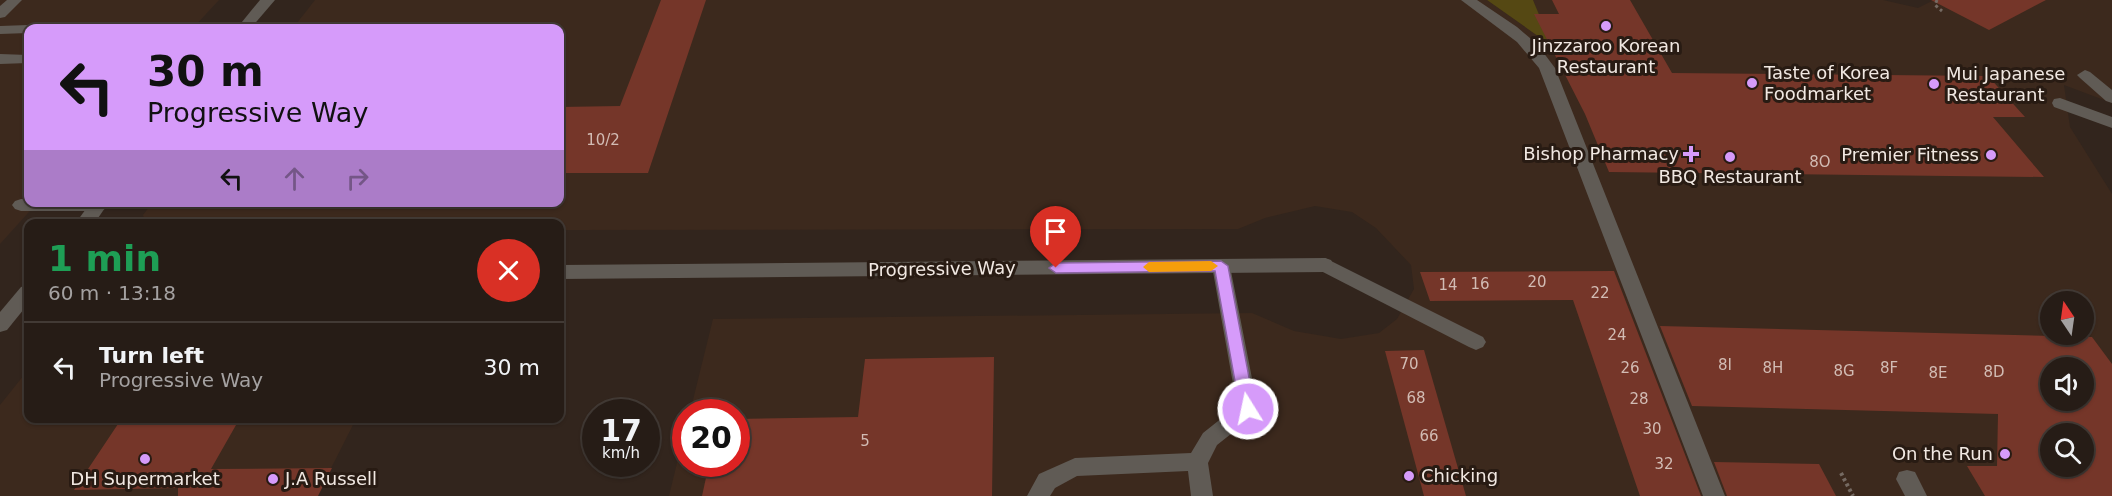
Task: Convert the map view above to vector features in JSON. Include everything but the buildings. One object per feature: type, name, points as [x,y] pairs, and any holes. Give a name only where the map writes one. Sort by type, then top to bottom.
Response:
[{"type":"street","points":[[0,14],[15,0]]},
{"type":"street","points":[[247,24],[268,0]]},
{"type":"street","points":[[1468,0],[1523,39],[1535,50],[1547,68],[1714,496]]},
{"type":"street","points":[[0,30],[24,29]]},
{"type":"street","points":[[0,59],[24,59]]},
{"type":"street","points":[[2085,75],[2112,98]]},
{"type":"street","points":[[2061,103],[2112,123]]},
{"type":"street","points":[[88,219],[98,207]]},
{"type":"street","name":"Progressive Way","points":[[564,272],[1325,265],[1476,342]]},
{"type":"street","points":[[1202,496],[1197,462],[1210,439],[1248,409],[1221,266]]},
{"type":"street","points":[[0,325],[24,297]]},
{"type":"street","points":[[1038,496],[1047,481],[1075,467],[1197,462]]},
{"type":"path","points":[[1937,0],[1935,5],[1942,11]]},
{"type":"path","points":[[1841,473],[1853,496]]},
{"type":"shaded area","points":[[0,0],[219,0],[197,24],[24,24],[24,207],[33,207],[0,244]]},
{"type":"shaded area","points":[[315,0],[1487,0],[1551,45],[1533,0],[1883,0],[1918,8],[1934,0],[2112,0],[2112,103],[2064,85],[2070,127],[2112,194],[2112,496],[669,496],[674,477],[750,477],[750,399],[693,399],[713,319],[1252,313],[1294,331],[1341,339],[1379,333],[1397,319],[1414,289],[1411,265],[1376,228],[1352,212],[1315,206],[1265,218],[1238,229],[564,230],[564,219],[144,219],[143,215],[149,207],[564,207],[564,24],[296,24]]},
{"type":"shaded area","points":[[1487,0],[1533,0],[1552,46]]},
{"type":"shaded area","points":[[24,375],[24,423],[354,423],[317,496],[0,496],[0,405]]},
{"type":"slow traffic","points":[[1149,267],[1211,266]]},
{"type":"place","name":"Jinzzaroo Korean Restaurant","points":[[1606,26]]},
{"type":"place","name":"Taste of Korea Foodmarket","points":[[1752,83]]},
{"type":"place","name":"Mui Japanese Restaurant","points":[[1934,84]]},
{"type":"place","name":"Bishop Pharmacy","points":[[1691,154]]},
{"type":"place","name":"Premier Fitness","points":[[1991,155]]},
{"type":"place","name":"BBQ Restaurant","points":[[1730,157]]},
{"type":"place","name":"On the Run","points":[[2005,454]]},
{"type":"place","name":"DH Supermarket","points":[[145,459]]},
{"type":"place","name":"Chicking","points":[[1409,476]]},
{"type":"place","name":"J.A Russell","points":[[273,479]]},
{"type":"route","points":[[1056,268],[1221,266],[1248,409]]}]
